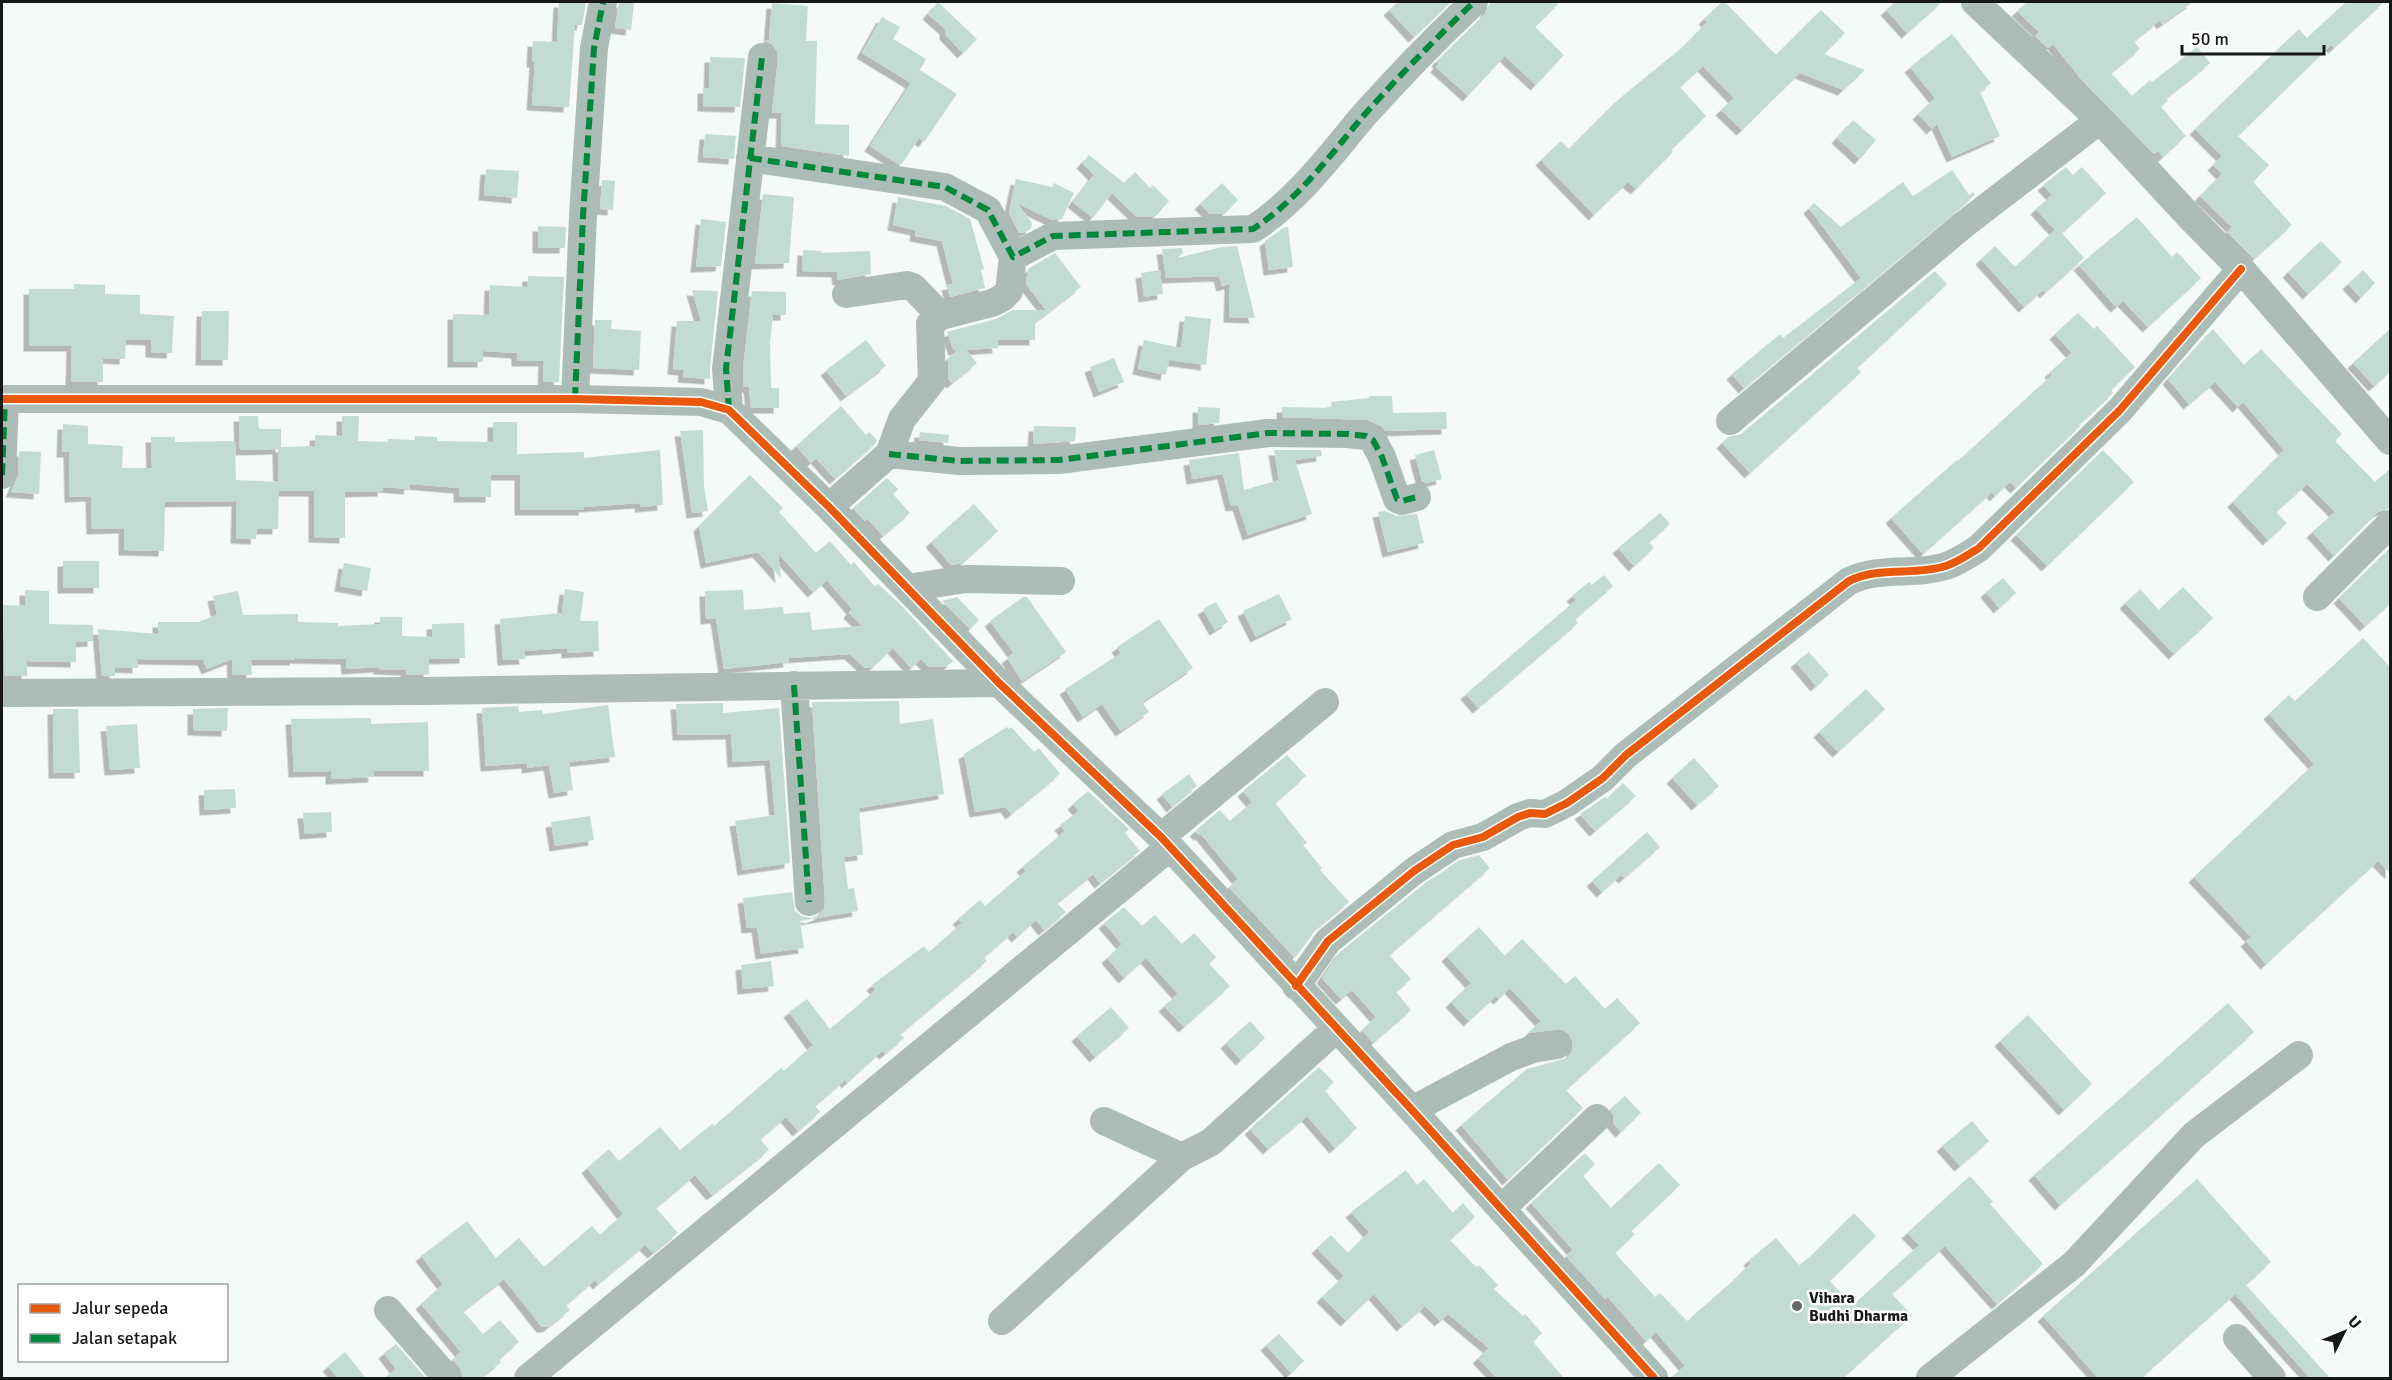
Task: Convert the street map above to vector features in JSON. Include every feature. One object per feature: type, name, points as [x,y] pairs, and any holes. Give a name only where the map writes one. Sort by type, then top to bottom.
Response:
[{"type":"street","points":[[575,399],[583,216],[594,48],[603,2]]},
{"type":"street","points":[[1013,257],[1053,236],[1253,229],[1272,217],[1298,192],[1410,64],[1474,2]]},
{"type":"street","points":[[1975,2],[2100,120],[2241,269],[2391,441]]},
{"type":"street","points":[[729,410],[726,369],[762,57]]},
{"type":"street","points":[[1730,421],[1962,226],[2100,120]]},
{"type":"street","points":[[750,158],[945,187],[988,210],[1013,257],[1009,291],[1002,298],[992,303],[940,316],[930,324],[932,381],[902,419],[890,454],[829,507]]},
{"type":"street","points":[[1296,986],[1328,941],[1414,872],[1453,845],[1483,837],[1518,817],[1530,813],[1545,814],[1567,803],[1603,778],[1626,755],[1849,581],[1863,574],[1944,566],[1958,561],[1978,548],[2120,410],[2241,269]]},
{"type":"street","points":[[846,294],[908,285],[913,287],[940,316]]},
{"type":"street","points":[[2,475],[3,399],[575,399],[701,402],[729,410],[829,507],[999,683],[1166,842],[1654,1378]]},
{"type":"street","points":[[890,454],[959,461],[1059,460],[1268,433],[1348,434],[1366,436],[1372,440],[1382,457],[1397,499],[1402,501],[1417,496]]},
{"type":"street","points":[[2317,597],[2391,524]]},
{"type":"street","points":[[907,588],[966,579],[1061,581]]},
{"type":"street","points":[[2,693],[424,692],[999,683]]},
{"type":"street","points":[[794,685],[809,902]]},
{"type":"street","points":[[528,1378],[1166,842],[1325,702]]},
{"type":"street","points":[[1002,1321],[1182,1157],[1211,1142],[1336,1029]]},
{"type":"street","points":[[1412,1110],[1511,1057],[1533,1049],[1557,1045]]},
{"type":"street","points":[[1930,1378],[2074,1264],[2194,1135],[2299,1055]]},
{"type":"street","points":[[1501,1209],[1598,1118]]},
{"type":"street","points":[[1104,1121],[1182,1157]]},
{"type":"street","points":[[388,1310],[447,1378]]},
{"type":"street","points":[[2237,1338],[2272,1378]]},
{"type":"building","points":[[559,2],[586,2],[582,25],[575,25],[569,107],[532,105],[535,62],[532,62],[533,41],[557,42]]},
{"type":"building","points":[[619,2],[634,3],[631,30],[615,28]]},
{"type":"building","points":[[938,2],[977,39],[963,53],[945,34],[945,29],[928,14]]},
{"type":"building","points":[[1398,2],[1451,2],[1414,37],[1389,10]]},
{"type":"building","points":[[1490,2],[1560,2],[1535,27],[1564,55],[1536,85],[1505,56],[1468,96],[1436,67],[1439,63],[1437,61],[1485,14]]},
{"type":"building","points":[[1722,2],[1725,2],[1776,55],[1821,10],[1845,33],[1824,54],[1865,70],[1843,90],[1795,71],[1799,74],[1742,130],[1721,110],[1734,98],[1703,66],[1680,87],[1706,116],[1636,189],[1628,182],[1594,215],[1541,160],[1561,141],[1569,149],[1620,98],[1684,46],[1707,22],[1704,19]]},
{"type":"building","points":[[1895,2],[1942,2],[1907,33],[1886,10]]},
{"type":"building","points":[[2027,2],[2193,2],[2162,24],[2160,20],[2134,41],[2140,49],[2111,73],[2132,96],[2150,80],[2152,82],[2197,47],[2210,63],[2166,98],[2168,100],[2161,107],[2186,136],[2163,157],[2158,151],[2154,154],[2081,79],[2053,44],[2048,48],[2035,36],[2039,32],[2017,11]]},
{"type":"building","points":[[2346,2],[2384,2],[2334,48],[2331,45],[2238,136],[2269,165],[2253,182],[2292,225],[2254,259],[2227,232],[2232,227],[2200,196],[2222,174],[2213,165],[2222,156],[2195,129],[2299,29],[2307,38]]},
{"type":"building","points":[[772,3],[808,6],[806,41],[817,41],[815,124],[849,125],[849,156],[781,146],[782,113],[772,113],[777,51],[772,44],[765,41],[769,40]]},
{"type":"building","points":[[882,17],[900,27],[893,39],[926,59],[920,70],[957,94],[924,142],[919,138],[902,164],[896,163],[870,146],[911,83],[862,53]]},
{"type":"building","points":[[1952,34],[1991,83],[1980,92],[2000,136],[1952,157],[1937,124],[1932,129],[1918,114],[1935,98],[1910,67]]},
{"type":"building","points":[[710,57],[745,58],[740,107],[703,106],[703,88],[709,88]]},
{"type":"building","points":[[1853,120],[1876,140],[1860,159],[1837,138]]},
{"type":"building","points":[[705,134],[736,136],[734,159],[703,157]]},
{"type":"building","points":[[1089,155],[1124,183],[1135,172],[1150,188],[1153,185],[1169,201],[1156,216],[1137,217],[1112,193],[1093,218],[1073,202],[1094,175],[1082,163]]},
{"type":"building","points":[[2066,167],[2073,175],[2082,167],[2106,193],[2062,233],[2084,258],[2045,293],[2043,290],[2024,307],[1981,259],[1995,246],[2015,267],[2055,230],[2036,209],[2052,195],[2043,185]]},
{"type":"building","points":[[486,169],[519,171],[517,198],[484,195]]},
{"type":"building","points":[[1952,170],[1969,195],[1973,192],[1975,195],[1744,388],[1732,374],[1780,334],[1783,338],[1861,278],[1809,208],[1814,203],[1841,227],[1903,182],[1913,196]]},
{"type":"building","points":[[1016,179],[1052,187],[1054,183],[1074,193],[1062,219],[1052,220],[1017,203],[1032,223],[1031,229],[1019,233],[1009,213]]},
{"type":"building","points":[[602,180],[615,181],[613,210],[600,209]]},
{"type":"building","points":[[1222,183],[1238,200],[1224,214],[1210,214],[1200,204]]},
{"type":"building","points":[[763,194],[794,197],[789,263],[755,264]]},
{"type":"building","points":[[898,197],[946,206],[970,219],[984,269],[981,270],[985,288],[950,297],[947,285],[953,284],[942,241],[915,236],[916,230],[893,225]]},
{"type":"building","points":[[2137,217],[2172,257],[2177,252],[2201,278],[2148,327],[2123,301],[2116,307],[2079,265]]},
{"type":"building","points":[[701,219],[726,222],[721,266],[696,267]]},
{"type":"building","points":[[538,226],[566,227],[565,248],[538,248]]},
{"type":"building","points":[[1288,227],[1293,267],[1269,270],[1265,241]]},
{"type":"building","points":[[2321,241],[2342,262],[2308,294],[2288,272]]},
{"type":"building","points":[[1237,246],[1255,318],[1229,317],[1230,284],[1222,286],[1219,276],[1166,278],[1162,249],[1182,248],[1183,253],[1177,258],[1222,247]]},
{"type":"building","points":[[803,250],[821,251],[821,253],[870,251],[871,274],[838,280],[837,272],[802,271]]},
{"type":"building","points":[[1055,253],[1081,287],[1035,322],[1035,340],[997,340],[998,348],[966,350],[977,363],[952,383],[948,378],[948,358],[958,350],[954,350],[947,332],[996,319],[1013,310],[1046,310],[1026,284],[1028,269]]},
{"type":"building","points":[[1160,270],[1163,294],[1144,297],[1141,273]]},
{"type":"building","points":[[2363,270],[2375,283],[2361,298],[2348,284]]},
{"type":"building","points":[[1935,271],[1947,284],[1857,368],[1861,372],[1750,473],[1722,443],[1728,437],[1741,434]]},
{"type":"building","points":[[528,276],[564,277],[559,382],[543,382],[544,361],[517,361],[517,353],[483,351],[483,362],[453,362],[453,314],[489,315],[490,285],[527,287]]},
{"type":"building","points":[[74,284],[105,285],[105,294],[140,295],[140,314],[174,316],[172,353],[151,352],[151,340],[126,339],[125,359],[103,358],[103,382],[71,382],[72,346],[29,346],[29,289],[74,289]]},
{"type":"building","points":[[692,290],[718,291],[710,379],[683,377],[684,370],[673,369],[677,321],[701,321]]},
{"type":"building","points":[[752,291],[786,292],[786,315],[773,315],[770,342],[771,388],[779,388],[779,408],[751,408],[749,387],[744,387],[743,369]]},
{"type":"building","points":[[202,311],[229,311],[228,360],[201,360]]},
{"type":"building","points":[[2078,313],[2094,329],[2097,326],[2135,367],[2111,390],[2113,393],[2016,488],[2010,482],[1995,496],[1992,492],[1923,554],[1891,518],[1958,461],[2052,375],[2050,372],[2072,353],[2055,334]]},
{"type":"building","points":[[1185,316],[1211,319],[1206,365],[1169,360],[1166,375],[1138,369],[1144,340],[1181,348]]},
{"type":"building","points":[[595,320],[612,320],[611,329],[641,331],[639,370],[593,368]]},
{"type":"building","points":[[2391,328],[2391,371],[2374,386],[2353,363]]},
{"type":"building","points":[[2213,329],[2244,365],[2261,349],[2342,434],[2335,441],[2375,482],[2391,468],[2391,508],[2378,512],[2334,556],[2312,532],[2335,512],[2307,484],[2276,512],[2287,523],[2268,540],[2233,502],[2284,450],[2243,402],[2238,407],[2215,382],[2189,404],[2168,379]]},
{"type":"building","points":[[866,340],[886,366],[846,396],[826,370]]},
{"type":"building","points":[[1114,358],[1124,382],[1099,392],[1090,367]]},
{"type":"building","points":[[1369,396],[1392,396],[1393,413],[1446,412],[1447,429],[1386,431],[1368,420],[1282,417],[1282,407],[1332,408],[1331,402],[1369,398]]},
{"type":"building","points":[[841,406],[866,435],[869,432],[877,440],[835,479],[816,458],[811,463],[796,446]]},
{"type":"building","points":[[1198,407],[1220,408],[1219,423],[1198,425]]},
{"type":"building","points":[[239,416],[258,416],[259,429],[281,429],[281,447],[315,446],[315,435],[342,436],[342,416],[359,416],[358,441],[415,440],[415,436],[437,437],[437,441],[493,442],[493,422],[517,422],[517,454],[584,452],[584,458],[660,450],[663,505],[640,507],[640,503],[584,507],[584,510],[520,510],[520,475],[491,475],[491,497],[459,497],[459,488],[410,484],[409,489],[383,487],[383,491],[345,492],[345,538],[314,537],[314,491],[279,491],[278,449],[240,450]]},
{"type":"building","points":[[63,424],[88,426],[88,444],[123,446],[122,468],[152,468],[151,437],[175,437],[175,442],[235,441],[236,480],[279,482],[278,529],[257,529],[256,539],[236,538],[237,501],[165,502],[164,551],[124,550],[124,528],[92,529],[91,496],[70,497],[69,452],[62,452]]},
{"type":"building","points":[[1034,426],[1076,427],[1075,441],[1033,444]]},
{"type":"building","points":[[703,430],[704,486],[708,511],[692,513],[680,431]]},
{"type":"building","points":[[920,432],[949,435],[948,443],[919,440]]},
{"type":"building","points":[[1274,450],[1321,450],[1322,456],[1295,460],[1312,514],[1248,535],[1238,505],[1231,506],[1223,474],[1192,479],[1189,460],[1239,453],[1244,490],[1279,480]]},
{"type":"building","points":[[1434,450],[1442,479],[1426,483],[1422,481],[1415,455]]},
{"type":"building","points":[[2103,450],[2134,482],[2047,566],[2016,535]]},
{"type":"building","points":[[19,451],[41,452],[39,494],[11,492],[18,476]]},
{"type":"building","points":[[750,475],[783,508],[779,512],[816,553],[830,541],[851,565],[854,562],[875,587],[878,584],[900,604],[953,661],[946,667],[929,667],[921,659],[911,668],[893,648],[872,668],[865,668],[850,654],[788,658],[789,662],[724,669],[716,618],[706,619],[705,591],[743,590],[744,610],[783,607],[784,614],[810,612],[812,630],[862,626],[849,613],[852,609],[827,580],[813,592],[778,553],[781,578],[758,552],[706,563],[699,526]]},
{"type":"building","points":[[887,478],[898,489],[893,494],[910,513],[883,536],[867,518],[865,521],[853,508]]},
{"type":"building","points":[[974,504],[998,531],[963,563],[951,565],[931,542]]},
{"type":"building","points":[[1385,511],[1397,516],[1417,514],[1424,543],[1388,552],[1378,512]]},
{"type":"building","points":[[1660,513],[1670,524],[1649,542],[1654,548],[1634,566],[1618,548]]},
{"type":"building","points":[[2391,547],[2391,603],[2365,626],[2339,598]]},
{"type":"building","points":[[63,561],[99,561],[99,588],[63,588]]},
{"type":"building","points":[[344,563],[371,568],[367,591],[340,586]]},
{"type":"building","points":[[1604,575],[1613,586],[1575,619],[1578,623],[1478,708],[1466,694],[1576,600],[1572,596],[1589,582],[1592,585]]},
{"type":"building","points":[[2003,578],[2016,593],[1999,608],[1986,592]]},
{"type":"building","points":[[2183,587],[2213,618],[2174,654],[2125,603],[2140,589],[2159,610]]},
{"type":"building","points":[[565,589],[584,592],[580,621],[598,621],[599,651],[567,653],[567,648],[524,651],[525,659],[503,660],[500,619],[562,613]]},
{"type":"building","points":[[25,590],[49,591],[49,624],[93,625],[93,641],[76,642],[76,662],[27,661],[27,676],[5,676],[3,605],[25,606]]},
{"type":"building","points":[[238,591],[243,615],[298,614],[298,622],[338,623],[338,626],[380,624],[380,617],[402,617],[402,636],[432,637],[432,624],[464,623],[465,658],[429,659],[429,674],[424,675],[406,674],[406,670],[379,669],[379,667],[347,669],[346,659],[251,660],[252,675],[233,675],[232,659],[207,669],[203,660],[138,659],[138,668],[115,667],[115,676],[102,676],[98,629],[158,634],[158,622],[198,622],[217,615],[213,596]]},
{"type":"building","points":[[1279,594],[1292,619],[1256,637],[1243,611]]},
{"type":"building","points":[[957,597],[979,620],[970,629],[942,601]]},
{"type":"building","points":[[1023,597],[1027,597],[1066,652],[1022,681],[1007,658],[1014,653],[990,621]]},
{"type":"building","points":[[1216,602],[1228,622],[1215,630],[1203,609]]},
{"type":"building","points":[[1159,619],[1193,668],[1142,702],[1149,712],[1121,731],[1102,704],[1083,717],[1065,689],[1121,653],[1117,647]]},
{"type":"building","points":[[2363,638],[2391,668],[2391,874],[2378,861],[2266,964],[2246,941],[2251,937],[2194,877],[2314,764],[2269,714],[2289,695],[2295,701]]},
{"type":"building","points":[[1809,652],[1829,675],[1816,686],[1796,662]]},
{"type":"building","points":[[1866,689],[1885,709],[1838,752],[1819,732]]},
{"type":"building","points":[[899,701],[900,724],[933,719],[944,794],[859,808],[863,855],[844,857],[848,889],[854,888],[858,911],[800,921],[804,948],[761,954],[757,927],[747,928],[743,898],[792,892],[795,911],[801,916],[811,918],[819,915],[824,909],[812,702]]},
{"type":"building","points":[[723,703],[723,713],[779,708],[790,863],[743,870],[735,821],[775,815],[770,760],[733,762],[731,734],[678,735],[676,704]]},
{"type":"building","points":[[608,705],[615,757],[569,762],[573,790],[554,793],[549,765],[527,768],[527,763],[486,766],[482,708],[518,706],[519,712],[542,710],[543,714]]},
{"type":"building","points":[[228,708],[227,731],[193,730],[193,709]]},
{"type":"building","points":[[53,709],[78,709],[80,773],[54,773]]},
{"type":"building","points":[[371,718],[371,724],[428,722],[429,771],[373,771],[374,777],[331,779],[331,771],[294,772],[291,719]]},
{"type":"building","points":[[137,724],[140,768],[110,770],[106,726]]},
{"type":"building","points":[[1007,727],[1009,729],[1011,727],[1034,752],[1039,748],[1060,774],[1011,814],[1006,807],[975,812],[964,754]]},
{"type":"building","points":[[1287,755],[1306,776],[1275,803],[1307,843],[1303,845],[1322,868],[1320,870],[1349,902],[1317,928],[1295,958],[1229,887],[1238,879],[1201,834],[1195,831],[1220,810],[1230,821],[1252,802],[1243,791]]},
{"type":"building","points":[[1694,758],[1719,786],[1697,805],[1672,778]]},
{"type":"building","points":[[1189,774],[1197,786],[1172,807],[1162,794]]},
{"type":"building","points":[[1623,783],[1636,796],[1595,831],[1580,814],[1605,797],[1607,799]]},
{"type":"building","points":[[235,789],[236,808],[205,810],[204,790]]},
{"type":"building","points":[[1088,791],[1129,829],[1125,833],[1140,851],[1100,883],[1093,874],[1057,903],[1066,912],[1044,930],[1036,920],[1017,937],[1013,932],[984,957],[987,961],[900,1034],[904,1038],[885,1054],[882,1051],[847,1083],[845,1080],[815,1106],[820,1112],[798,1131],[786,1117],[760,1139],[769,1150],[712,1195],[695,1175],[656,1208],[678,1233],[653,1253],[645,1245],[598,1284],[595,1280],[566,1305],[570,1310],[548,1327],[542,1327],[504,1279],[463,1311],[483,1334],[500,1320],[519,1342],[482,1378],[463,1378],[460,1368],[453,1359],[461,1352],[421,1304],[443,1284],[421,1256],[467,1221],[496,1258],[519,1238],[544,1267],[592,1226],[600,1235],[623,1214],[587,1168],[609,1149],[619,1161],[660,1127],[680,1150],[712,1124],[714,1126],[781,1068],[784,1071],[813,1045],[789,1012],[807,999],[830,1029],[876,990],[872,985],[924,946],[929,952],[962,923],[958,919],[980,900],[985,906],[1026,871],[1022,867],[1065,831],[1060,825],[1079,811],[1073,804]]},
{"type":"building","points":[[331,812],[332,832],[305,834],[303,813]]},
{"type":"building","points":[[590,816],[594,840],[555,846],[551,822]]},
{"type":"building","points":[[1647,832],[1660,847],[1624,878],[1621,875],[1602,892],[1592,881]]},
{"type":"building","points":[[1479,855],[1490,868],[1389,955],[1411,979],[1396,992],[1411,1010],[1373,1043],[1362,1030],[1376,1017],[1352,990],[1341,999],[1322,978],[1340,952],[1424,884],[1460,860]]},
{"type":"building","points":[[1124,907],[1142,926],[1155,915],[1182,944],[1194,933],[1216,957],[1209,964],[1230,986],[1184,1027],[1164,1006],[1178,994],[1146,958],[1124,978],[1107,958],[1122,944],[1104,923]]},
{"type":"building","points":[[1479,927],[1505,956],[1522,939],[1566,984],[1575,976],[1605,1009],[1617,998],[1640,1023],[1566,1090],[1583,1108],[1508,1180],[1461,1125],[1527,1069],[1567,1058],[1572,1051],[1573,1043],[1569,1034],[1562,1029],[1528,1033],[1541,1021],[1510,988],[1499,999],[1496,996],[1469,1021],[1451,1002],[1471,983],[1447,956]]},
{"type":"building","points":[[771,961],[774,986],[743,989],[741,965]]},
{"type":"building","points":[[2228,1003],[2254,1032],[2060,1205],[2034,1175]]},
{"type":"building","points":[[1111,1007],[1129,1028],[1095,1057],[1077,1036]]},
{"type":"building","points":[[2028,1015],[2092,1084],[2064,1110],[2000,1041]]},
{"type":"building","points":[[1250,1021],[1265,1038],[1241,1060],[1226,1043]]},
{"type":"building","points":[[1319,1067],[1334,1082],[1325,1091],[1357,1128],[1335,1148],[1307,1116],[1268,1149],[1250,1129]]},
{"type":"building","points":[[1625,1096],[1641,1113],[1621,1132],[1613,1123],[1610,1109]]},
{"type":"building","points":[[1972,1121],[1989,1141],[1960,1166],[1942,1146]]},
{"type":"building","points":[[1585,1153],[1595,1164],[1583,1176],[1611,1208],[1659,1163],[1680,1185],[1631,1231],[1635,1234],[1615,1253],[1655,1297],[1660,1293],[1687,1321],[1734,1280],[1751,1263],[1749,1260],[1776,1238],[1799,1265],[1854,1213],[1876,1236],[1830,1281],[1852,1306],[1919,1245],[1907,1233],[1970,1176],[1993,1202],[1990,1204],[2043,1264],[1997,1304],[1945,1246],[1892,1294],[1912,1315],[1843,1378],[1670,1378],[1685,1366],[1656,1332],[1646,1341],[1608,1297],[1605,1299],[1566,1256],[1573,1250],[1531,1203]]},
{"type":"building","points":[[1406,1170],[1417,1185],[1424,1179],[1453,1213],[1463,1203],[1475,1217],[1450,1240],[1476,1267],[1479,1265],[1498,1285],[1494,1289],[1523,1316],[1525,1314],[1542,1333],[1533,1342],[1564,1378],[1497,1378],[1478,1358],[1489,1348],[1448,1314],[1440,1321],[1425,1306],[1402,1326],[1374,1294],[1346,1321],[1322,1297],[1344,1276],[1317,1248],[1331,1235],[1348,1253],[1369,1232],[1351,1212]]},
{"type":"building","points":[[2197,1179],[2271,1262],[2246,1285],[2330,1378],[2310,1378],[2235,1294],[2141,1378],[2098,1378],[2043,1316]]},
{"type":"building","points":[[1279,1334],[1304,1361],[1291,1373],[1266,1345]]},
{"type":"building","points":[[396,1344],[426,1378],[384,1378],[396,1369],[384,1353]]},
{"type":"building","points":[[345,1352],[366,1378],[338,1378],[328,1366]]},
{"type":"marked path","points":[[575,399],[583,216],[594,48],[603,2]]},
{"type":"marked path","points":[[750,158],[945,187],[988,210],[1013,257],[1053,236],[1253,229],[1299,190],[1391,85],[1474,2]]},
{"type":"marked path","points":[[729,410],[726,369],[762,57]]},
{"type":"marked path","points":[[2,475],[5,399]]},
{"type":"marked path","points":[[889,454],[959,461],[1059,460],[1268,433],[1348,434],[1366,436],[1373,440],[1382,457],[1397,499],[1402,501],[1417,497]]},
{"type":"marked path","points":[[794,685],[809,902]]},
{"type":"cycle path","points":[[1296,986],[1328,941],[1414,871],[1453,845],[1483,837],[1518,817],[1530,813],[1545,814],[1567,803],[1603,778],[1626,755],[1849,581],[1861,576],[1885,572],[1934,569],[1946,566],[1979,548],[2120,410],[2241,269]]},
{"type":"cycle path","points":[[2,399],[575,399],[701,402],[729,410],[829,507],[999,683],[1161,837],[1654,1378]]},
{"type":"place","name":"Vihara Budhi Dharma","points":[[1797,1306]]}]
